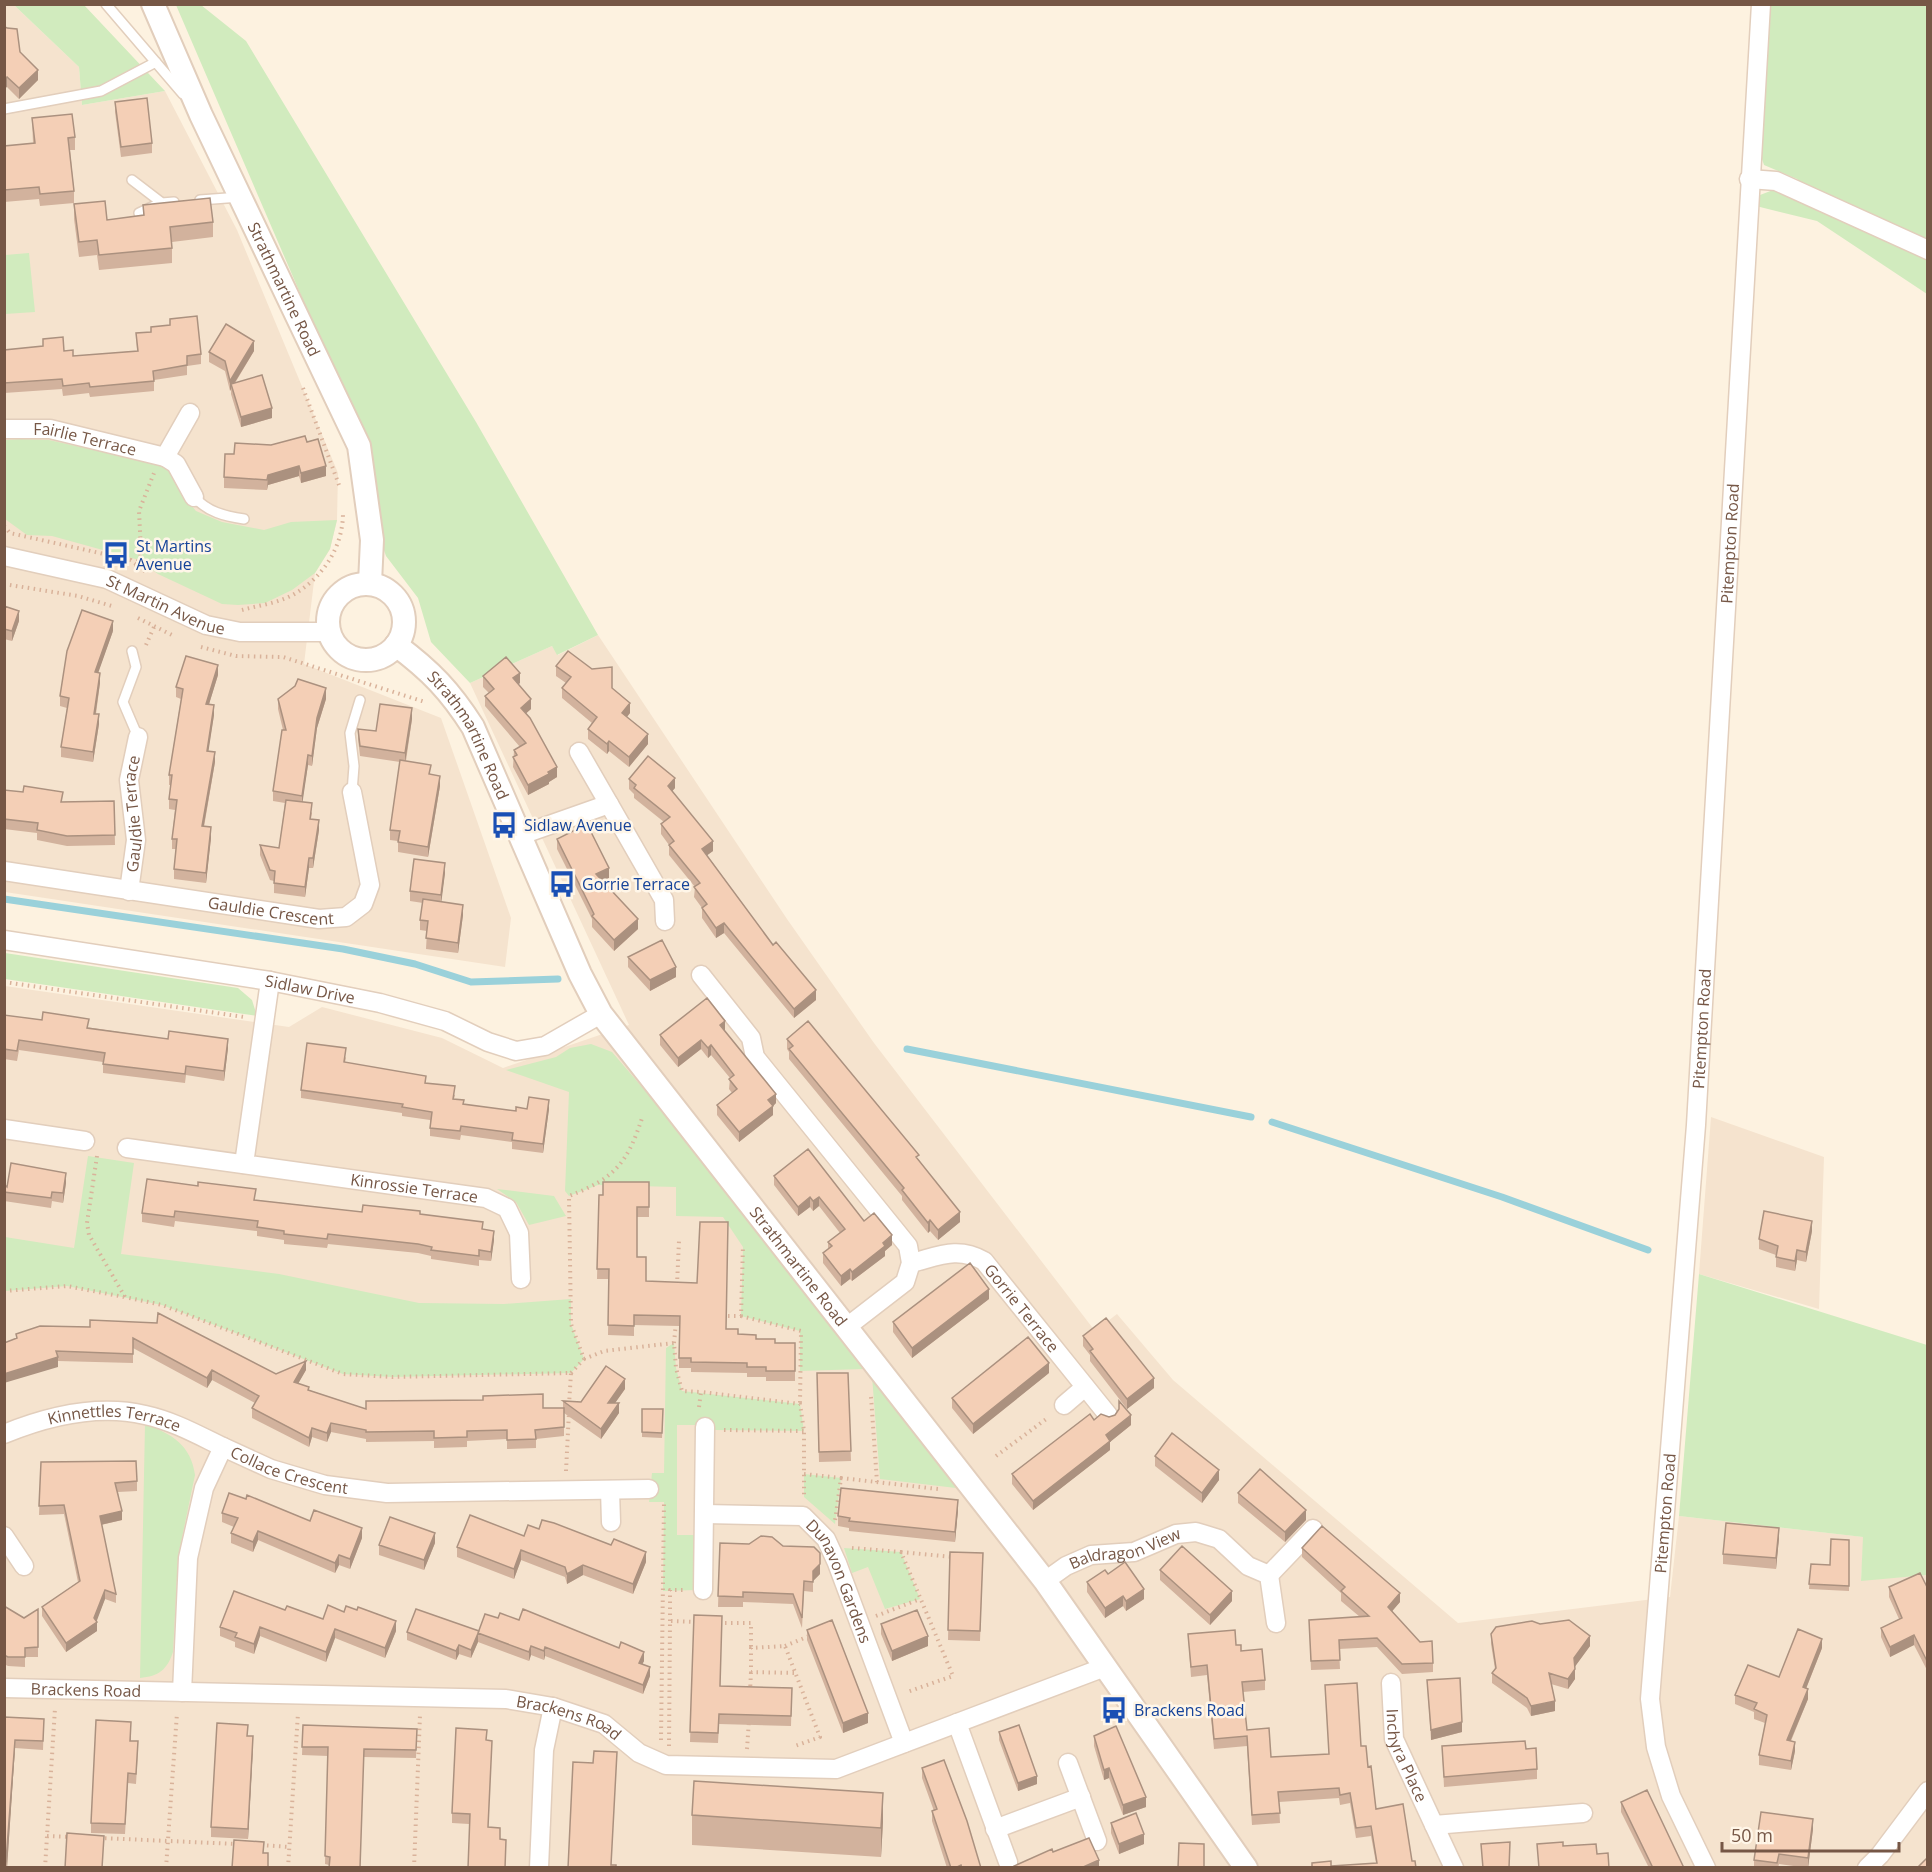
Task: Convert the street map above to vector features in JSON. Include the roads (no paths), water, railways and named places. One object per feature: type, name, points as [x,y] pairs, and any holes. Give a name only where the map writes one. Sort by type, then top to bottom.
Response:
[{"type":"street","name":"Strathmartine Road","points":[[153,4],[201,115],[359,446],[372,540],[370,584]]},
{"type":"street","name":"Pitempton Road","points":[[1706,1868],[1671,1796],[1656,1747],[1650,1699],[1696,1125],[1747,265],[1749,179],[1761,4]]},
{"type":"street","points":[[1749,179],[1776,181],[1928,250]]},
{"type":"street","points":[[190,413],[165,457],[176,464],[194,497]]},
{"type":"street","name":"Fairlie Terrace","points":[[4,429],[50,429],[165,457]]},
{"type":"street","name":"St Martin Avenue","points":[[4,556],[107,579],[206,626],[240,632],[329,632]]},
{"type":"street","points":[[357,584],[383,587],[394,596],[401,607],[404,620],[402,633],[396,645],[387,654],[364,660],[342,652],[329,632],[330,608],[336,597],[357,584]]},
{"type":"street","name":"Strathmartine Road","points":[[396,645],[429,669],[452,694],[473,727],[580,974],[601,1014],[848,1326],[1045,1581],[1246,1868]]},
{"type":"street","name":"Gauldie Terrace","points":[[129,891],[136,840],[129,780],[138,737]]},
{"type":"street","points":[[579,752],[664,900],[665,921]]},
{"type":"street","name":"Gauldie Crescent","points":[[4,871],[320,919],[346,917],[363,904],[370,885],[352,792]]},
{"type":"street","points":[[521,835],[609,804]]},
{"type":"street","name":"Sidlaw Drive","points":[[4,940],[270,981],[381,1003],[445,1021],[488,1042],[516,1051],[545,1046],[601,1014]]},
{"type":"street","points":[[701,975],[751,1038],[755,1057],[908,1246],[911,1263],[905,1282],[848,1326]]},
{"type":"street","points":[[244,1164],[270,981]]},
{"type":"street","points":[[4,1129],[85,1141]]},
{"type":"street","name":"Kinrossie Terrace","points":[[127,1148],[486,1198],[507,1208],[519,1233],[521,1279]]},
{"type":"street","name":"Gorrie Terrace","points":[[911,1263],[955,1252],[971,1253],[984,1262],[1107,1415]]},
{"type":"street","points":[[1064,1405],[1085,1387]]},
{"type":"street","name":"Kinnettles Terrace","points":[[4,1434],[37,1420],[75,1413],[113,1411],[145,1414],[173,1423],[223,1447]]},
{"type":"street","points":[[703,1590],[705,1427]]},
{"type":"street","name":"Collace Crescent","points":[[182,1692],[188,1558],[204,1488],[223,1447],[271,1469],[325,1485],[387,1493],[650,1489]]},
{"type":"street","points":[[610,1490],[611,1522]]},
{"type":"street","name":"Dunavon Gardens","points":[[705,1514],[803,1516],[831,1536],[837,1563],[904,1743]]},
{"type":"street","points":[[1276,1623],[1269,1575],[1312,1529]]},
{"type":"street","name":"Baldragon View","points":[[1045,1581],[1066,1566],[1090,1555],[1134,1552],[1176,1534],[1196,1532],[1219,1539],[1248,1566],[1269,1575]]},
{"type":"street","points":[[4,1536],[24,1566]]},
{"type":"street","name":"Brackens Road","points":[[4,1688],[506,1699],[554,1707],[604,1725],[639,1753],[666,1764],[791,1770],[836,1769],[1105,1667]]},
{"type":"street","name":"Inchyra Place","points":[[1391,1683],[1394,1739],[1454,1868]]},
{"type":"street","points":[[539,1868],[544,1750],[554,1707]]},
{"type":"street","points":[[957,1723],[1008,1862]]},
{"type":"street","points":[[1068,1763],[1097,1841]]},
{"type":"street","points":[[995,1829],[1081,1797]]},
{"type":"street","points":[[1866,1868],[1880,1855],[1925,1801]]},
{"type":"street","name":"Inchyra Place","points":[[1434,1825],[1583,1813]]},
{"type":"lane","points":[[106,4],[201,115]]},
{"type":"lane","points":[[4,109],[101,91],[156,62]]},
{"type":"lane","points":[[132,180],[162,203]]},
{"type":"lane","points":[[140,213],[162,203],[240,197]]},
{"type":"lane","points":[[194,497],[203,507],[224,516],[244,519]]},
{"type":"lane","points":[[132,651],[136,667],[123,702],[138,737]]},
{"type":"lane","name":"Gauldie Crescent","points":[[352,792],[354,766],[350,733],[360,700]]},
{"type":"waterway","points":[[4,899],[343,949],[415,964],[471,982],[558,979]]},
{"type":"waterway","points":[[907,1049],[1251,1117]]},
{"type":"waterway","points":[[1272,1122],[1502,1197],[1648,1250]]},
{"type":"place","name":"St Martins Avenue","points":[[116,555]]},
{"type":"place","name":"Sidlaw Avenue","points":[[504,825]]},
{"type":"place","name":"Gorrie Terrace","points":[[562,884]]},
{"type":"place","name":"Brackens Road","points":[[1114,1710]]}]
